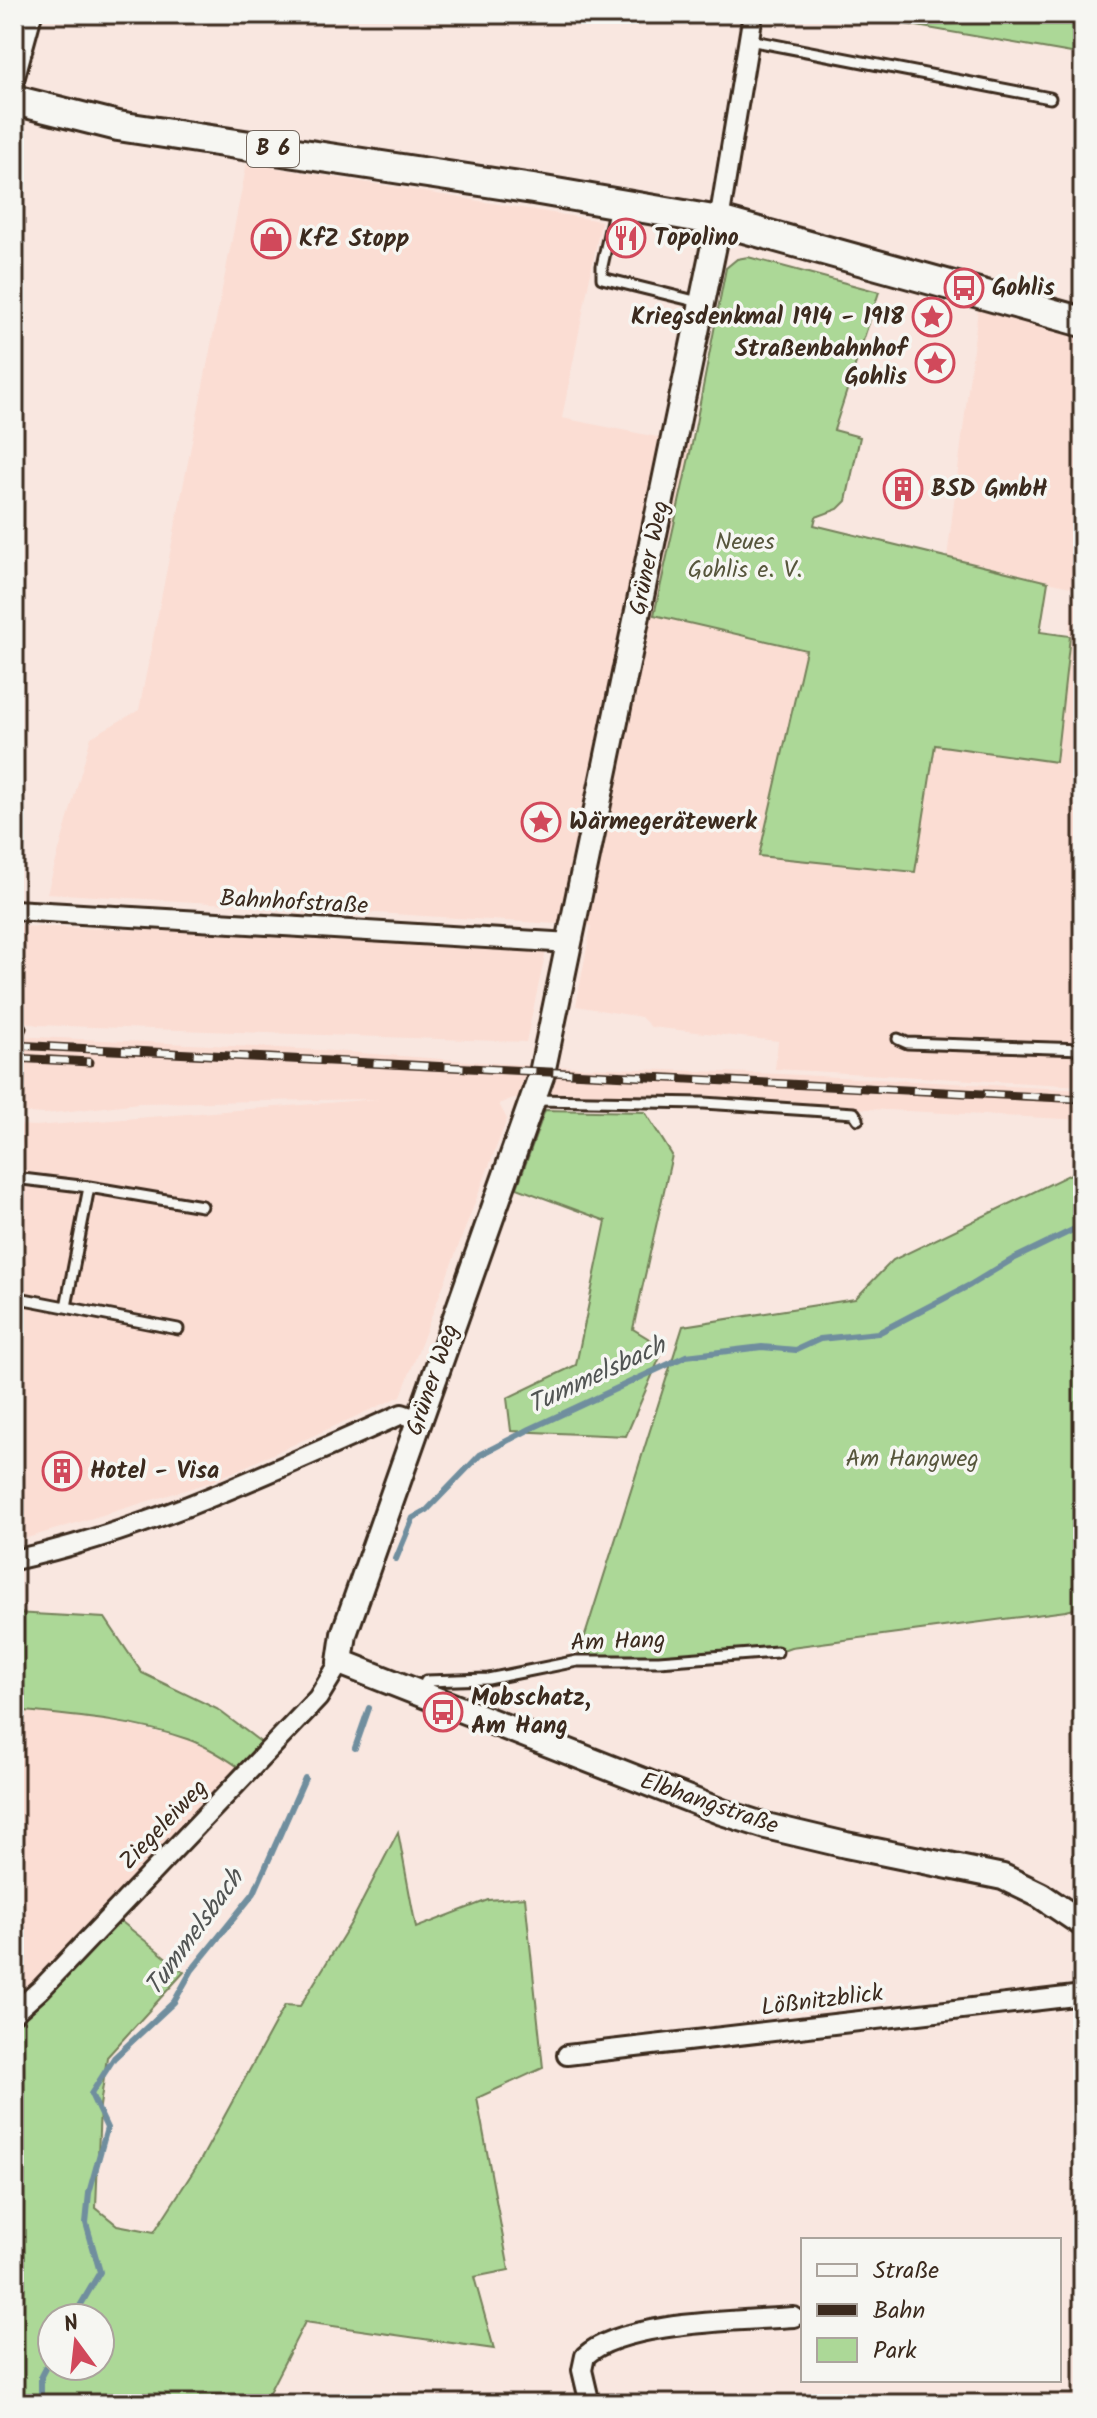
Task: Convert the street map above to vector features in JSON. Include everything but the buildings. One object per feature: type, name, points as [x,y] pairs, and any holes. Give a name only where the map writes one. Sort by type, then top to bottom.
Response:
[{"type":"main road","name":"B 6","points":[[14,100],[118,126],[616,202],[719,221],[1083,322]]},
{"type":"street","points":[[14,80],[32,14]]},
{"type":"street","name":"Grüner Weg","points":[[340,1662],[344,1634],[542,1073],[719,221],[753,14]]},
{"type":"street","name":"Bahnhofstraße","points":[[14,910],[571,943]]},
{"type":"street","points":[[14,1560],[124,1531],[217,1496],[402,1414],[419,1420]]},
{"type":"street","name":"Elbhangstraße","points":[[340,1662],[675,1795],[751,1822],[1003,1877],[1040,1895],[1083,1924]]},
{"type":"street","name":"Ziegeleiweg","points":[[14,2013],[41,1989],[318,1698],[340,1662]]},
{"type":"street","name":"Lößnitzblick","points":[[567,2055],[1083,1995]]},
{"type":"street","points":[[590,2404],[582,2370],[585,2356],[605,2343],[694,2325],[794,2317]]},
{"type":"lane","points":[[749,40],[1050,98]]},
{"type":"lane","points":[[616,202],[602,278],[702,302]]},
{"type":"lane","points":[[898,1039],[907,1043],[1083,1049]]},
{"type":"lane","points":[[532,1099],[704,1103],[854,1113],[858,1119]]},
{"type":"lane","points":[[14,1178],[202,1206]]},
{"type":"lane","points":[[66,1307],[89,1187]]},
{"type":"lane","points":[[14,1297],[178,1329]]},
{"type":"lane","name":"Am Hang","points":[[420,1693],[426,1681],[488,1679],[577,1661],[659,1661],[777,1652]]},
{"type":"shaded area","points":[[247,163],[601,221],[562,418],[692,444],[654,615],[806,650],[760,856],[912,873],[933,745],[1056,762],[1074,588],[947,558],[978,310],[1083,336],[1083,1086],[775,1069],[778,1041],[651,1027],[641,1017],[576,1006],[591,926],[47,893],[91,737],[139,710]]},
{"type":"shaded area","points":[[14,926],[328,935],[546,951],[526,1042],[37,1025],[14,1019]]},
{"type":"shaded area","points":[[14,1036],[320,1050],[524,1065],[780,1074],[1083,1090],[1083,1120],[595,1095],[513,1098],[499,1104],[507,1119],[401,1396],[211,1482],[14,1542],[14,1125],[36,1126],[377,1099],[139,1103],[45,1114],[14,1112]]},
{"type":"shaded area","points":[[14,1710],[101,1719],[188,1739],[247,1773],[41,1989],[14,1992]]},
{"type":"green space","points":[[848,14],[1083,14],[1083,55]]},
{"type":"green space","name":"Neues Gohlis e. V.","points":[[748,257],[879,292],[834,430],[860,437],[846,501],[838,509],[816,517],[814,525],[1048,582],[1040,632],[1070,636],[1056,762],[935,745],[915,872],[759,856],[806,650],[654,615],[692,444],[726,268],[737,259]]},
{"type":"green space","points":[[545,1110],[645,1112],[672,1155],[633,1329],[664,1348],[626,1436],[511,1431],[507,1398],[576,1365],[606,1221],[517,1188]]},
{"type":"green space","name":"Am Hangweg","points":[[1083,1168],[1083,1607],[791,1647],[777,1652],[577,1661],[683,1326],[855,1299],[893,1260]]},
{"type":"green space","points":[[14,1613],[105,1618],[142,1673],[217,1709],[270,1749],[247,1773],[203,1745],[145,1727],[14,1710]]},
{"type":"green space","points":[[398,1832],[416,1928],[488,1900],[525,1897],[543,2068],[477,2098],[509,2270],[474,2277],[494,2349],[305,2322],[263,2404],[14,2404],[14,2024],[117,1918],[184,1972],[107,2057],[100,2106],[96,2208],[117,2225],[154,2232],[200,2161],[285,2005],[300,2006],[351,1923]]},
{"type":"waterway","name":"Tummelsbach","points":[[396,1559],[413,1518],[427,1510],[480,1455],[530,1429],[686,1356],[762,1347],[796,1350],[820,1339],[878,1333],[1013,1259],[1083,1225]]},
{"type":"waterway","name":"Tummelsbach","points":[[355,1748],[369,1708]]},
{"type":"waterway","name":"Tummelsbach","points":[[82,2302],[100,2272],[86,2223],[89,2193],[107,2128],[91,2094],[114,2058],[174,2002],[192,1970],[254,1893],[305,1778]]},
{"type":"waterway","name":"Tummelsbach","points":[[41,2382],[41,2404]]},
{"type":"railway","points":[[14,1045],[1083,1099]]},
{"type":"railway","points":[[14,1058],[90,1062]]},
{"type":"place","name":"Topolino","points":[[626,238]]},
{"type":"place","name":"KfZ Stopp","points":[[271,239]]},
{"type":"place","name":"Gohlis","points":[[964,288]]},
{"type":"place","name":"Kriegsdenkmal 1914 - 1918","points":[[932,317]]},
{"type":"place","name":"Straßenbahnhof Gohlis","points":[[935,363]]},
{"type":"place","name":"BSD GmbH","points":[[903,489]]},
{"type":"place","name":"Wärmegerätewerk","points":[[541,822]]},
{"type":"place","name":"Hotel - Visa","points":[[62,1471]]},
{"type":"place","name":"Mobschatz, Am Hang","points":[[443,1712]]}]
